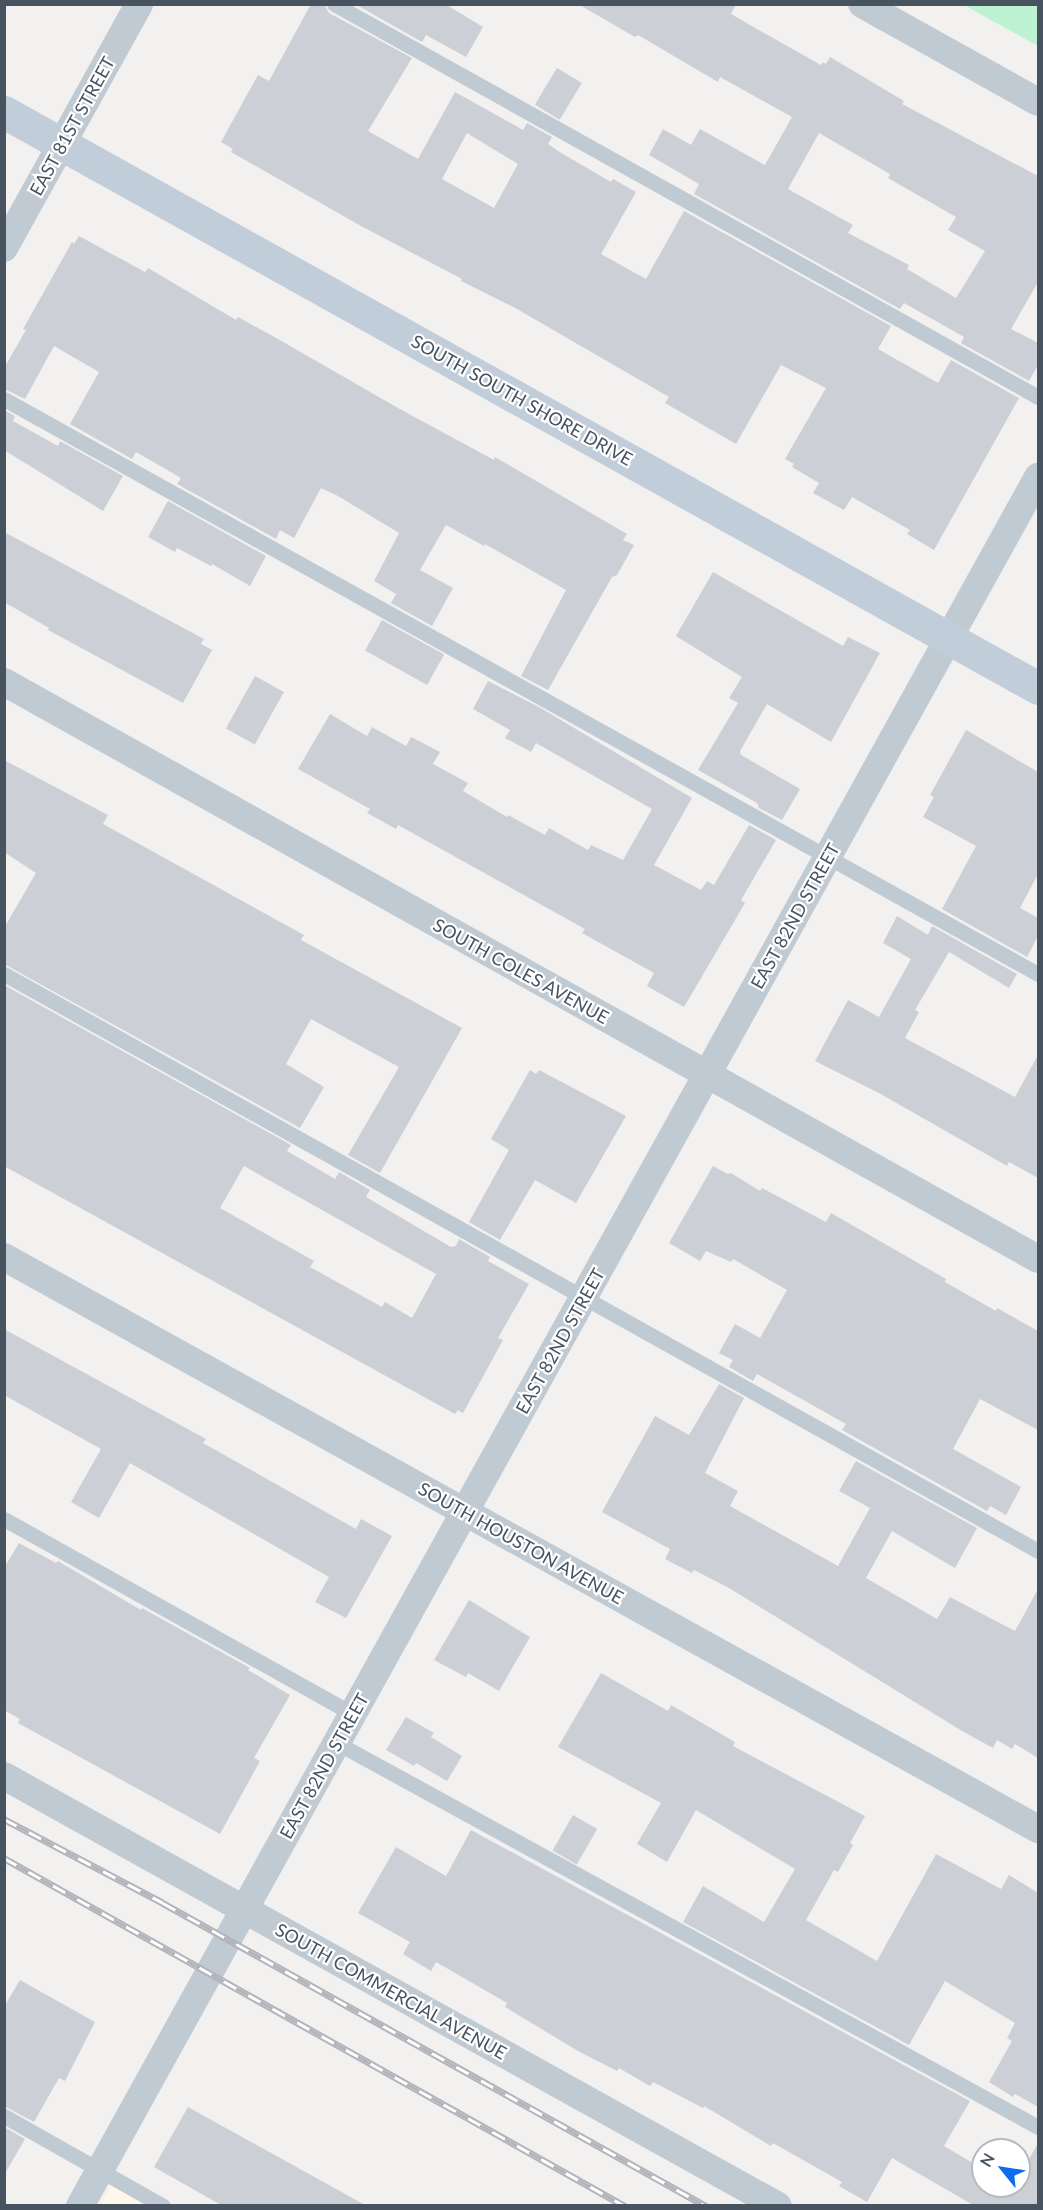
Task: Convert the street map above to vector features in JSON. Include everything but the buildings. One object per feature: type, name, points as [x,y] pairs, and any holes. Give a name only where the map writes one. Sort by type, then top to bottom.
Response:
[{"type":"street","name":"EAST 81ST STREET","points":[[4,248],[139,4]]},
{"type":"street","points":[[862,4],[1038,102]]},
{"type":"street","name":"SOUTH SOUTH SHORE DRIVE","points":[[4,112],[1038,688]]},
{"type":"street","name":"EAST 82ND STREET","points":[[80,2205],[1038,477]]},
{"type":"street","name":"SOUTH COLES AVENUE","points":[[4,682],[1038,1259]]},
{"type":"street","name":"SOUTH HOUSTON AVENUE","points":[[4,1257],[1038,1829]]},
{"type":"street","name":"SOUTH COMMERCIAL AVENUE","points":[[4,1776],[778,2205]]},
{"type":"lane","points":[[334,4],[1038,397]]},
{"type":"lane","points":[[4,399],[1038,974]]},
{"type":"lane","points":[[4,974],[1038,1551]]},
{"type":"lane","points":[[4,1519],[353,1714]]},
{"type":"lane","points":[[337,1743],[1038,2127]]},
{"type":"lane","points":[[4,2116],[163,2205]]},
{"type":"shaded area","points":[[115,2178],[163,2206],[100,2206]]},
{"type":"green space","points":[[964,5],[1038,5],[1038,46]]},
{"type":"railway","points":[[4,1819],[163,1903],[706,2206]]},
{"type":"railway","points":[[4,1858],[625,2206]]}]
